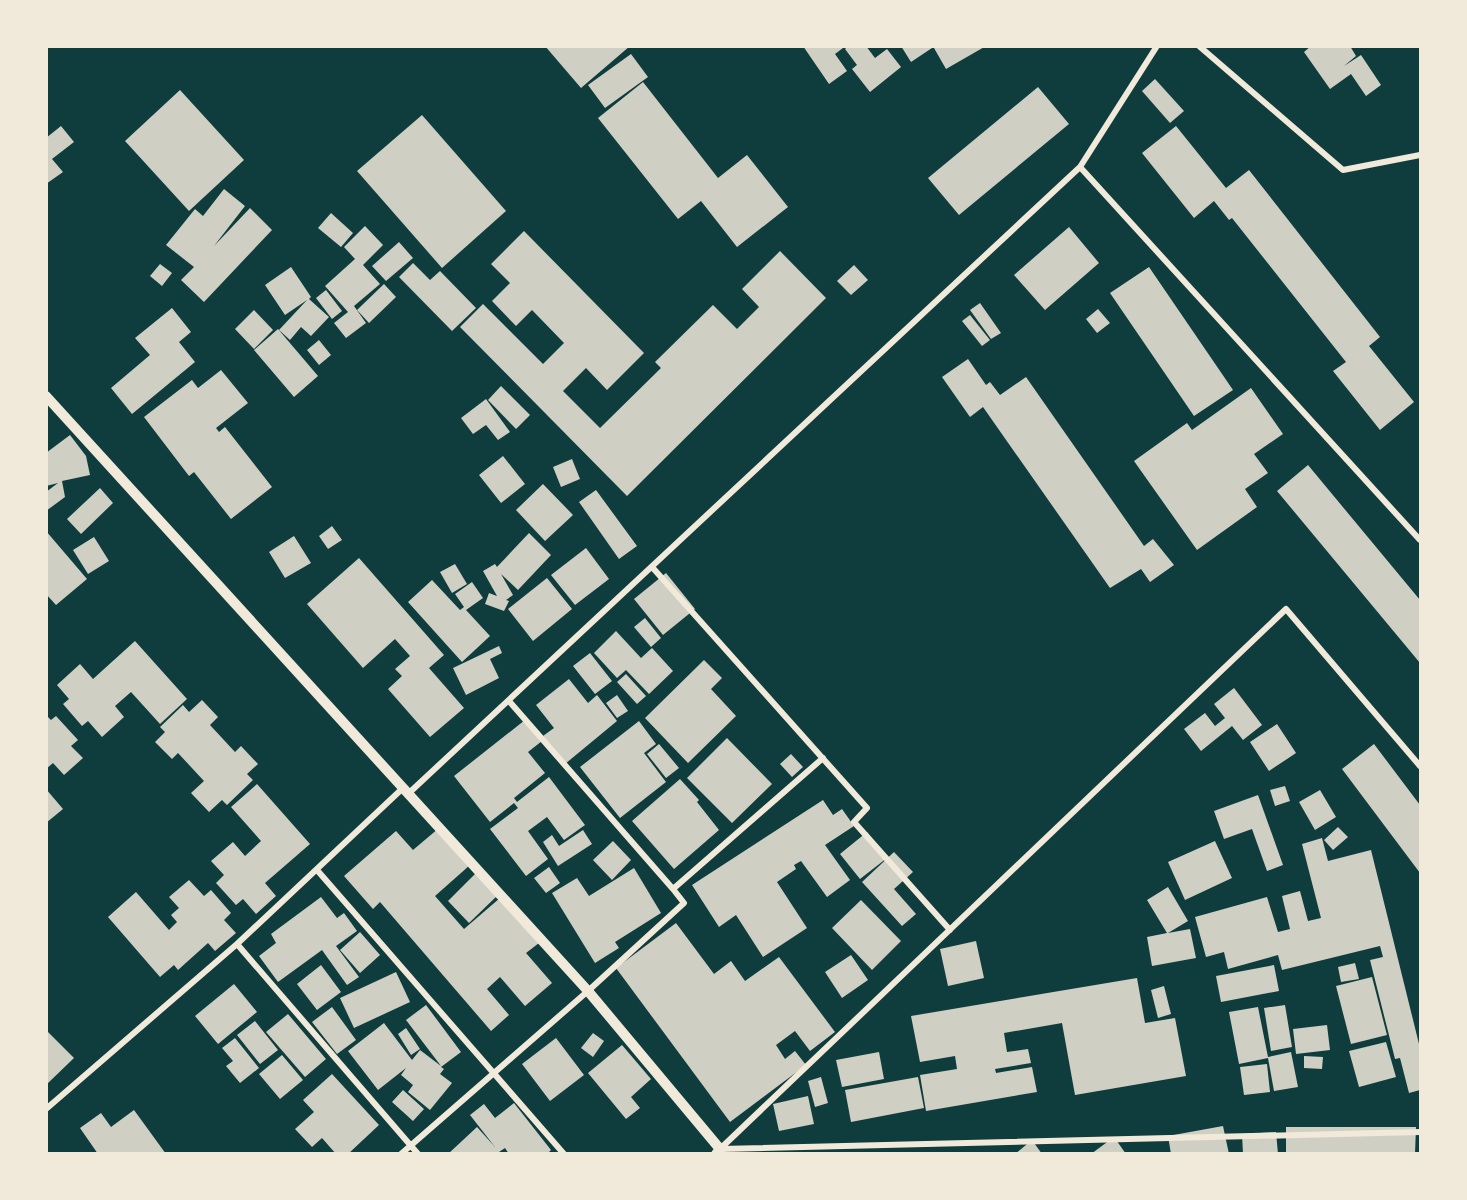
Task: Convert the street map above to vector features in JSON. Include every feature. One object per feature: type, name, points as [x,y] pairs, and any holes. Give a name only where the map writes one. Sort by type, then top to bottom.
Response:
[{"type":"street","points":[[46,1109],[237,944],[317,870],[509,701],[1080,167],[1157,46]]},
{"type":"street","points":[[1199,46],[1343,170],[1420,155]]},
{"type":"street","points":[[1080,167],[1420,540]]},
{"type":"street","points":[[46,396],[588,991],[720,1152]]},
{"type":"street","points":[[652,567],[867,808],[854,822],[950,930]]},
{"type":"street","points":[[720,1152],[1286,609],[1420,766]]},
{"type":"street","points":[[401,1154],[588,991],[684,903],[509,701]]},
{"type":"street","points":[[673,889],[823,758]]},
{"type":"street","points":[[317,870],[564,1154]]},
{"type":"street","points":[[237,944],[418,1154]]},
{"type":"street","points":[[720,1152],[1420,1132]]},
{"type":"building","points":[[545,46],[630,46],[581,88]]},
{"type":"building","points":[[803,46],[842,46],[843,48],[835,54],[847,71],[829,84]]},
{"type":"building","points":[[848,46],[866,46],[875,58],[887,49],[901,67],[870,92],[852,69],[857,65],[845,49]]},
{"type":"building","points":[[901,46],[935,46],[911,62]]},
{"type":"building","points":[[936,46],[986,46],[946,69],[934,48]]},
{"type":"building","points":[[1311,46],[1350,46],[1356,56],[1344,66],[1361,55],[1381,85],[1366,96],[1351,74],[1330,89],[1304,52]]},
{"type":"building","points":[[631,54],[648,77],[605,108],[588,85]]},
{"type":"building","points":[[1155,79],[1184,111],[1170,123],[1142,91]]},
{"type":"building","points":[[643,82],[718,178],[747,155],[788,207],[737,247],[701,201],[678,219],[598,118]]},
{"type":"building","points":[[1038,87],[1069,124],[959,215],[928,178]]},
{"type":"building","points":[[180,90],[244,160],[189,211],[125,141]]},
{"type":"building","points":[[422,115],[506,211],[442,268],[357,171]]},
{"type":"building","points":[[61,126],[74,142],[52,159],[63,172],[46,184],[46,138]]},
{"type":"building","points":[[1176,126],[1226,188],[1249,170],[1380,337],[1369,346],[1414,402],[1380,430],[1333,371],[1346,362],[1232,218],[1229,220],[1214,201],[1194,218],[1142,153]]},
{"type":"building","points":[[224,189],[245,206],[214,246],[250,208],[272,230],[204,302],[181,280],[194,267],[166,245],[195,209],[203,216]]},
{"type":"building","points":[[331,213],[353,233],[341,247],[318,228]]},
{"type":"building","points":[[365,226],[383,245],[363,265],[380,284],[354,306],[366,323],[346,338],[334,323],[348,312],[325,286],[355,259],[344,247]]},
{"type":"building","points":[[1069,227],[1099,263],[1045,310],[1014,275]]},
{"type":"building","points":[[524,231],[644,353],[607,390],[586,368],[563,391],[600,428],[661,368],[655,362],[713,305],[737,329],[759,307],[742,289],[780,251],[826,298],[627,496],[460,327],[483,304],[543,364],[564,343],[532,310],[516,326],[492,301],[510,283],[491,264]]},
{"type":"building","points":[[399,242],[413,258],[386,281],[372,266]]},
{"type":"building","points":[[413,263],[430,280],[440,271],[476,308],[452,331],[399,277]]},
{"type":"building","points":[[160,264],[172,273],[162,286],[150,276]]},
{"type":"building","points":[[854,265],[868,280],[851,295],[837,281]]},
{"type":"building","points":[[291,267],[311,297],[309,299],[329,317],[311,336],[301,327],[290,340],[279,330],[307,300],[285,315],[265,285]]},
{"type":"building","points":[[1149,267],[1233,390],[1194,416],[1110,293]]},
{"type":"building","points":[[384,284],[396,297],[369,323],[357,310]]},
{"type":"building","points":[[326,290],[342,311],[332,319],[316,298]]},
{"type":"building","points":[[980,303],[1001,333],[991,339],[970,310]]},
{"type":"building","points":[[172,308],[191,332],[179,342],[195,362],[132,414],[111,388],[150,355],[135,338]]},
{"type":"building","points":[[1098,309],[1110,323],[1097,333],[1086,319]]},
{"type":"building","points":[[254,310],[273,330],[254,349],[235,329]]},
{"type":"building","points":[[970,315],[990,340],[982,346],[962,321]]},
{"type":"building","points":[[278,329],[318,376],[294,397],[254,350]]},
{"type":"building","points":[[319,340],[331,355],[319,365],[307,350]]},
{"type":"building","points":[[968,359],[986,385],[990,382],[1000,395],[1026,377],[1144,546],[1153,539],[1174,565],[1150,582],[1141,569],[1110,588],[983,407],[970,417],[942,377]]},
{"type":"building","points":[[221,370],[248,403],[216,428],[219,432],[225,427],[272,487],[231,519],[194,472],[189,476],[144,417],[192,380],[198,388]]},
{"type":"building","points":[[501,386],[530,415],[516,429],[488,400]]},
{"type":"building","points":[[1251,388],[1283,434],[1254,454],[1268,473],[1245,489],[1257,507],[1197,550],[1134,461],[1187,423],[1192,430]]},
{"type":"building","points":[[486,399],[510,432],[498,440],[486,425],[473,434],[461,418]]},
{"type":"building","points":[[70,435],[86,456],[90,475],[62,481],[65,497],[46,511],[46,492],[58,483],[46,486],[46,453]]},
{"type":"building","points":[[503,456],[525,484],[501,503],[479,475]]},
{"type":"building","points":[[572,459],[580,479],[561,487],[553,467]]},
{"type":"building","points":[[1308,465],[1420,600],[1420,663],[1277,491]]},
{"type":"building","points":[[543,484],[573,515],[545,541],[516,510]]},
{"type":"building","points":[[100,488],[113,503],[81,534],[67,519]]},
{"type":"building","points":[[596,490],[637,546],[619,559],[579,502]]},
{"type":"building","points":[[332,526],[342,540],[328,549],[319,536]]},
{"type":"building","points":[[46,531],[87,579],[56,605],[46,594]]},
{"type":"building","points":[[529,533],[551,555],[518,590],[501,574],[513,595],[506,600],[509,601],[504,611],[485,604],[489,593],[497,596],[483,571],[495,564],[497,567]]},
{"type":"building","points":[[294,536],[311,563],[285,578],[269,552]]},
{"type":"building","points":[[94,537],[109,561],[88,574],[73,550]]},
{"type":"building","points":[[586,548],[609,579],[575,605],[551,575]]},
{"type":"building","points":[[359,558],[444,655],[429,668],[464,708],[430,737],[388,689],[402,676],[395,669],[410,656],[395,639],[363,668],[307,604]]},
{"type":"building","points":[[455,564],[467,584],[452,593],[440,572]]},
{"type":"building","points":[[666,573],[695,609],[663,635],[634,599]]},
{"type":"building","points":[[547,578],[572,609],[533,641],[508,609]]},
{"type":"building","points":[[432,580],[460,610],[464,607],[455,594],[472,582],[483,598],[466,610],[490,636],[462,662],[408,602]]},
{"type":"building","points":[[645,618],[661,638],[651,647],[634,627]]},
{"type":"building","points":[[616,631],[641,658],[652,648],[673,671],[649,694],[626,670],[617,678],[594,653]]},
{"type":"building","points":[[135,641],[187,699],[160,724],[131,692],[115,706],[124,717],[102,737],[88,721],[82,726],[63,704],[69,699],[57,685],[80,664],[93,679]]},
{"type":"building","points":[[499,646],[502,653],[490,659],[499,678],[466,695],[453,668]]},
{"type":"building","points":[[590,653],[612,681],[595,694],[573,666]]},
{"type":"building","points":[[704,660],[722,678],[711,689],[736,716],[688,763],[645,718]]},
{"type":"building","points":[[626,674],[646,696],[637,704],[617,682]]},
{"type":"building","points":[[569,679],[588,703],[597,695],[617,721],[565,764],[543,736],[554,728],[536,705]]},
{"type":"building","points":[[1234,688],[1262,725],[1243,740],[1232,726],[1201,751],[1184,729],[1205,713],[1215,726],[1225,718],[1214,704]]},
{"type":"building","points":[[617,695],[628,711],[617,718],[606,703]]},
{"type":"building","points":[[202,700],[218,717],[210,725],[235,752],[241,746],[258,764],[247,774],[253,780],[227,805],[222,800],[209,812],[191,793],[204,781],[178,753],[172,759],[155,742],[165,732],[160,727],[183,705],[189,712]]},
{"type":"building","points":[[46,715],[51,720],[56,716],[78,740],[71,746],[83,758],[64,775],[53,763],[46,769]]},
{"type":"building","points":[[525,720],[542,741],[528,752],[545,773],[514,798],[517,802],[549,777],[585,825],[564,840],[547,817],[528,831],[548,859],[526,876],[490,829],[518,808],[514,803],[490,822],[454,776]]},
{"type":"building","points":[[639,721],[656,744],[644,753],[666,782],[620,818],[580,767]]},
{"type":"building","points":[[1277,724],[1296,753],[1269,771],[1250,742]]},
{"type":"building","points":[[727,738],[772,784],[732,823],[687,778]]},
{"type":"building","points":[[659,744],[679,768],[666,778],[647,754]]},
{"type":"building","points":[[1374,744],[1420,805],[1420,873],[1342,769]]},
{"type":"building","points":[[791,754],[803,767],[792,777],[780,764]]},
{"type":"building","points":[[680,779],[699,800],[697,802],[719,830],[674,869],[632,821]]},
{"type":"building","points":[[257,784],[310,844],[265,883],[276,896],[256,914],[243,899],[236,905],[216,883],[224,875],[211,861],[233,842],[245,856],[261,841],[231,807]]},
{"type":"building","points":[[1285,786],[1290,801],[1275,806],[1270,790]]},
{"type":"building","points":[[46,789],[63,809],[46,823]]},
{"type":"building","points":[[1320,790],[1336,817],[1315,830],[1299,802]]},
{"type":"building","points":[[1258,795],[1283,865],[1267,871],[1252,829],[1224,839],[1214,811]]},
{"type":"building","points":[[823,800],[833,815],[842,809],[854,826],[825,845],[850,880],[827,897],[801,861],[794,865],[796,869],[777,882],[807,928],[763,957],[736,915],[719,927],[692,885]]},
{"type":"building","points":[[1338,827],[1348,837],[1333,850],[1324,840]]},
{"type":"building","points":[[439,828],[470,865],[435,896],[464,929],[500,898],[539,943],[526,953],[552,983],[525,1006],[500,977],[487,989],[509,1015],[491,1031],[380,902],[373,909],[344,876],[396,831],[413,850]]},
{"type":"building","points":[[583,830],[592,844],[558,866],[543,842],[552,835],[559,846]]},
{"type":"building","points":[[867,832],[887,858],[860,879],[840,854]]},
{"type":"building","points":[[1322,838],[1328,861],[1371,850],[1420,1048],[1420,1090],[1409,1093],[1400,1058],[1395,1059],[1370,960],[1383,957],[1380,946],[1282,970],[1278,955],[1228,969],[1224,952],[1206,957],[1195,917],[1267,897],[1278,932],[1290,929],[1282,896],[1300,891],[1308,921],[1321,918],[1302,844]]},
{"type":"building","points":[[613,841],[631,860],[612,880],[593,860]]},
{"type":"building","points":[[1215,841],[1232,878],[1185,900],[1168,862]]},
{"type":"building","points":[[894,852],[913,872],[894,889],[916,914],[902,926],[862,882]]},
{"type":"building","points":[[549,867],[560,883],[546,893],[534,878]]},
{"type":"building","points":[[634,868],[661,913],[615,942],[619,948],[595,963],[552,893],[577,878],[589,896]]},
{"type":"building","points":[[477,872],[499,894],[469,923],[448,901]]},
{"type":"building","points":[[189,880],[204,896],[211,890],[231,913],[224,920],[236,933],[215,951],[208,943],[178,970],[174,965],[160,977],[108,917],[136,892],[169,930],[177,922],[171,915],[179,908],[169,897]]},
{"type":"building","points":[[1168,887],[1188,921],[1168,933],[1190,929],[1196,958],[1152,966],[1147,937],[1167,933],[1147,900]]},
{"type":"building","points":[[321,897],[337,918],[344,913],[357,931],[336,946],[359,977],[347,985],[322,950],[278,982],[259,956],[276,943],[271,934]]},
{"type":"building","points":[[861,900],[901,941],[872,970],[832,928]]},
{"type":"building","points":[[676,923],[714,974],[731,961],[745,981],[779,957],[835,1032],[810,1051],[795,1031],[776,1045],[785,1059],[795,1051],[806,1065],[730,1122],[616,968]]},
{"type":"building","points":[[360,932],[380,955],[360,973],[340,950]]},
{"type":"building","points":[[976,941],[984,978],[948,986],[940,949]]},
{"type":"building","points":[[851,955],[868,980],[842,998],[825,972]]},
{"type":"building","points":[[1355,963],[1359,979],[1341,982],[1338,967]]},
{"type":"building","points":[[321,965],[341,992],[317,1010],[297,984]]},
{"type":"building","points":[[1274,965],[1279,991],[1221,1002],[1216,976]]},
{"type":"building","points":[[396,972],[410,1002],[354,1028],[340,998]]},
{"type":"building","points":[[1372,977],[1387,1035],[1351,1044],[1336,986]]},
{"type":"building","points":[[1137,978],[1145,1023],[1175,1018],[1186,1076],[1075,1095],[1062,1023],[1004,1033],[1007,1052],[1028,1049],[1031,1063],[995,1069],[996,1073],[1032,1067],[1037,1092],[926,1111],[920,1075],[957,1069],[955,1056],[920,1062],[911,1016]]},
{"type":"building","points":[[234,984],[257,1012],[218,1044],[195,1016]]},
{"type":"building","points":[[1164,986],[1171,1014],[1158,1018],[1151,990]]},
{"type":"building","points":[[426,1005],[461,1052],[441,1067],[444,1069],[440,1074],[452,1083],[430,1110],[408,1092],[413,1085],[401,1075],[406,1068],[378,1090],[348,1051],[384,1023],[412,1060],[420,1050],[441,1066],[406,1020]]},
{"type":"building","points":[[1285,1005],[1292,1047],[1271,1051],[1264,1008]]},
{"type":"building","points":[[332,1007],[356,1040],[337,1054],[312,1022]]},
{"type":"building","points":[[1258,1007],[1268,1057],[1291,1052],[1298,1087],[1274,1091],[1268,1058],[1239,1064],[1229,1012]]},
{"type":"building","points":[[288,1014],[326,1059],[305,1077],[266,1032]]},
{"type":"building","points":[[255,1021],[278,1050],[260,1064],[237,1035]]},
{"type":"building","points":[[1327,1025],[1330,1050],[1296,1054],[1293,1029]]},
{"type":"building","points":[[406,1028],[420,1049],[411,1055],[398,1034]]},
{"type":"building","points":[[46,1030],[74,1058],[46,1085]]},
{"type":"building","points":[[593,1033],[604,1041],[593,1057],[581,1048]]},
{"type":"building","points":[[235,1038],[259,1068],[240,1083],[226,1066],[233,1061],[222,1048]]},
{"type":"building","points":[[556,1038],[584,1075],[550,1101],[522,1064]]},
{"type":"building","points":[[1386,1042],[1396,1077],[1359,1087],[1349,1051]]},
{"type":"building","points":[[622,1045],[651,1079],[631,1097],[640,1108],[626,1119],[588,1073]]},
{"type":"building","points":[[879,1052],[884,1079],[842,1087],[836,1060]]},
{"type":"building","points":[[282,1055],[303,1080],[280,1099],[259,1074]]},
{"type":"building","points":[[1304,1056],[1323,1057],[1322,1069],[1304,1068]]},
{"type":"building","points":[[1267,1064],[1270,1092],[1244,1095],[1240,1067]]},
{"type":"building","points":[[332,1074],[379,1125],[348,1154],[336,1154],[322,1138],[312,1147],[295,1129],[314,1112],[303,1100]]},
{"type":"building","points":[[821,1077],[828,1103],[815,1107],[808,1081]]},
{"type":"building","points":[[918,1077],[924,1108],[851,1122],[845,1090]]},
{"type":"building","points":[[403,1090],[424,1109],[413,1121],[392,1102]]},
{"type":"building","points":[[808,1096],[814,1124],[779,1131],[773,1104]]},
{"type":"building","points":[[514,1103],[551,1150],[547,1154],[509,1154],[505,1148],[499,1152],[501,1154],[448,1154],[477,1127],[495,1147],[470,1115],[484,1104],[495,1118]]},
{"type":"building","points":[[134,1110],[166,1154],[98,1154],[80,1128],[101,1113],[111,1127]]},
{"type":"building","points":[[1223,1126],[1229,1154],[1171,1154],[1168,1136]]},
{"type":"building","points":[[1286,1127],[1416,1127],[1415,1154],[1286,1154]]},
{"type":"building","points":[[1276,1132],[1278,1154],[1243,1154],[1242,1134]]},
{"type":"building","points":[[1114,1137],[1126,1154],[1091,1154]]},
{"type":"building","points":[[1032,1140],[1042,1154],[1015,1154]]}]
